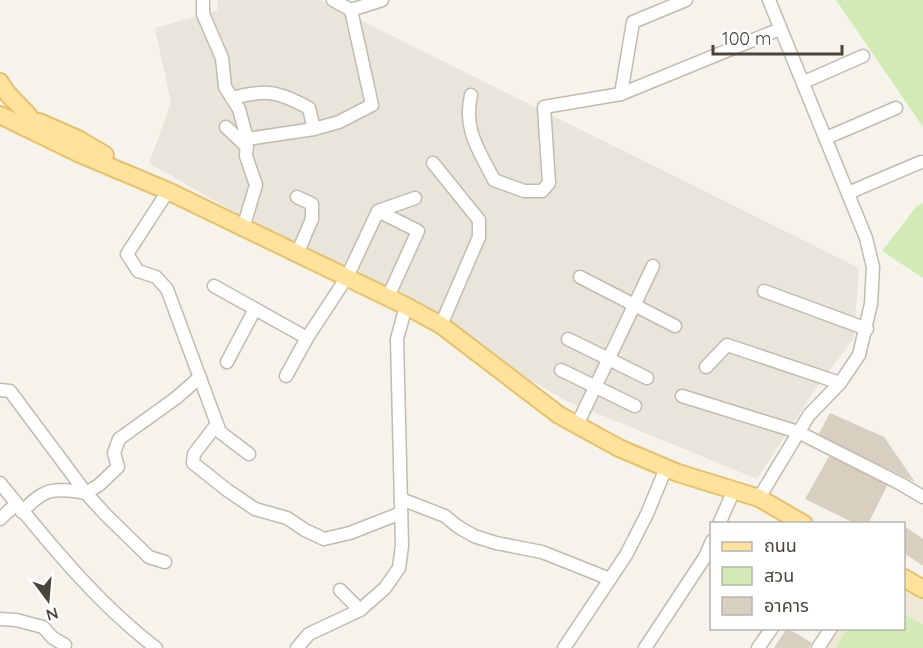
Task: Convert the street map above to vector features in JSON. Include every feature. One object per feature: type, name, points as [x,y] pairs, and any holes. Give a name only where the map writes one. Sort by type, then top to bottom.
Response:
[{"type":"main road","points":[[0,81],[7,93],[29,116],[51,134]]},
{"type":"main road","points":[[1,108],[29,116]]},
{"type":"main road","points":[[1,108],[441,325],[560,416],[619,448],[666,468],[759,498],[801,522]]},
{"type":"main road","points":[[905,579],[923,589]]},
{"type":"street","points":[[203,0],[202,14],[222,58],[225,87],[239,109],[247,143],[246,156],[256,185],[243,228]]},
{"type":"street","points":[[333,0],[351,9],[382,0]]},
{"type":"street","points":[[621,94],[633,22],[686,0]]},
{"type":"street","points":[[759,498],[809,415],[840,383],[859,355],[867,329],[871,304],[873,267],[866,238],[769,0]]},
{"type":"street","points":[[226,127],[247,143],[339,122],[372,105],[351,9]]},
{"type":"street","points":[[471,95],[468,109],[473,143],[494,180],[524,191],[542,191],[549,183],[544,107],[621,94],[780,28]]},
{"type":"street","points":[[804,82],[863,56]]},
{"type":"street","points":[[232,98],[266,91],[287,96],[309,108],[315,129]]},
{"type":"street","points":[[826,138],[896,108]]},
{"type":"street","points":[[848,193],[921,162]]},
{"type":"street","points":[[433,164],[479,220],[479,237],[441,325]]},
{"type":"street","points":[[168,191],[128,254],[138,271],[156,277],[167,289],[220,432],[249,454]]},
{"type":"street","points":[[297,197],[312,204],[312,219],[297,254]]},
{"type":"street","points":[[286,376],[307,338],[347,277],[378,211],[415,198]]},
{"type":"street","points":[[378,211],[418,231],[388,297]]},
{"type":"street","points":[[577,425],[653,266]]},
{"type":"street","points":[[580,277],[675,326]]},
{"type":"street","points":[[214,286],[307,338]]},
{"type":"street","points":[[764,291],[867,329]]},
{"type":"street","points":[[297,648],[309,634],[360,610],[385,588],[399,568],[402,546],[397,339],[405,306]]},
{"type":"street","points":[[227,362],[255,309]]},
{"type":"street","points":[[568,339],[647,378]]},
{"type":"street","points":[[706,367],[727,345],[840,383]]},
{"type":"street","points":[[561,370],[635,406]]},
{"type":"street","points":[[0,519],[38,494],[61,489],[86,493],[99,485],[118,467],[114,453],[119,439],[176,398],[200,377]]},
{"type":"street","points":[[0,390],[10,391],[86,493],[149,557],[165,562]]},
{"type":"street","points":[[682,396],[798,432],[901,483],[923,497]]},
{"type":"street","points":[[217,424],[194,454],[193,463],[255,509],[287,518],[324,539],[350,533],[401,513]]},
{"type":"street","points":[[564,648],[626,555],[666,468]]},
{"type":"street","points":[[0,483],[86,585],[156,648]]},
{"type":"street","points":[[720,522],[734,490]]},
{"type":"street","points":[[401,499],[445,516],[474,536],[542,552],[610,579]]},
{"type":"street","points":[[645,648],[705,557],[710,544]]},
{"type":"street","points":[[340,590],[360,610]]},
{"type":"street","points":[[0,619],[16,620],[43,627],[53,638],[65,645]]},
{"type":"street","points":[[759,648],[771,630]]},
{"type":"street","points":[[818,648],[830,630]]},
{"type":"shaded area","points":[[217,0],[320,0],[859,268],[854,338],[815,390],[757,479],[567,401],[149,163],[171,103],[155,28],[218,10]]},
{"type":"shaded area","points":[[905,587],[923,598],[923,648],[811,648],[823,630],[905,630]]},
{"type":"green space","points":[[836,0],[923,0],[923,127]]},
{"type":"green space","points":[[923,203],[923,278],[882,251],[916,207]]},
{"type":"green space","points":[[905,615],[923,625],[923,648],[836,648],[846,630],[905,630]]},
{"type":"building","points":[[830,413],[884,437],[915,482],[818,435]]},
{"type":"building","points":[[831,453],[888,484],[869,522],[852,522],[805,499]]},
{"type":"building","points":[[905,527],[923,539],[923,566],[905,554]]},
{"type":"building","points":[[786,630],[790,630],[812,643],[809,648],[774,648]]}]
